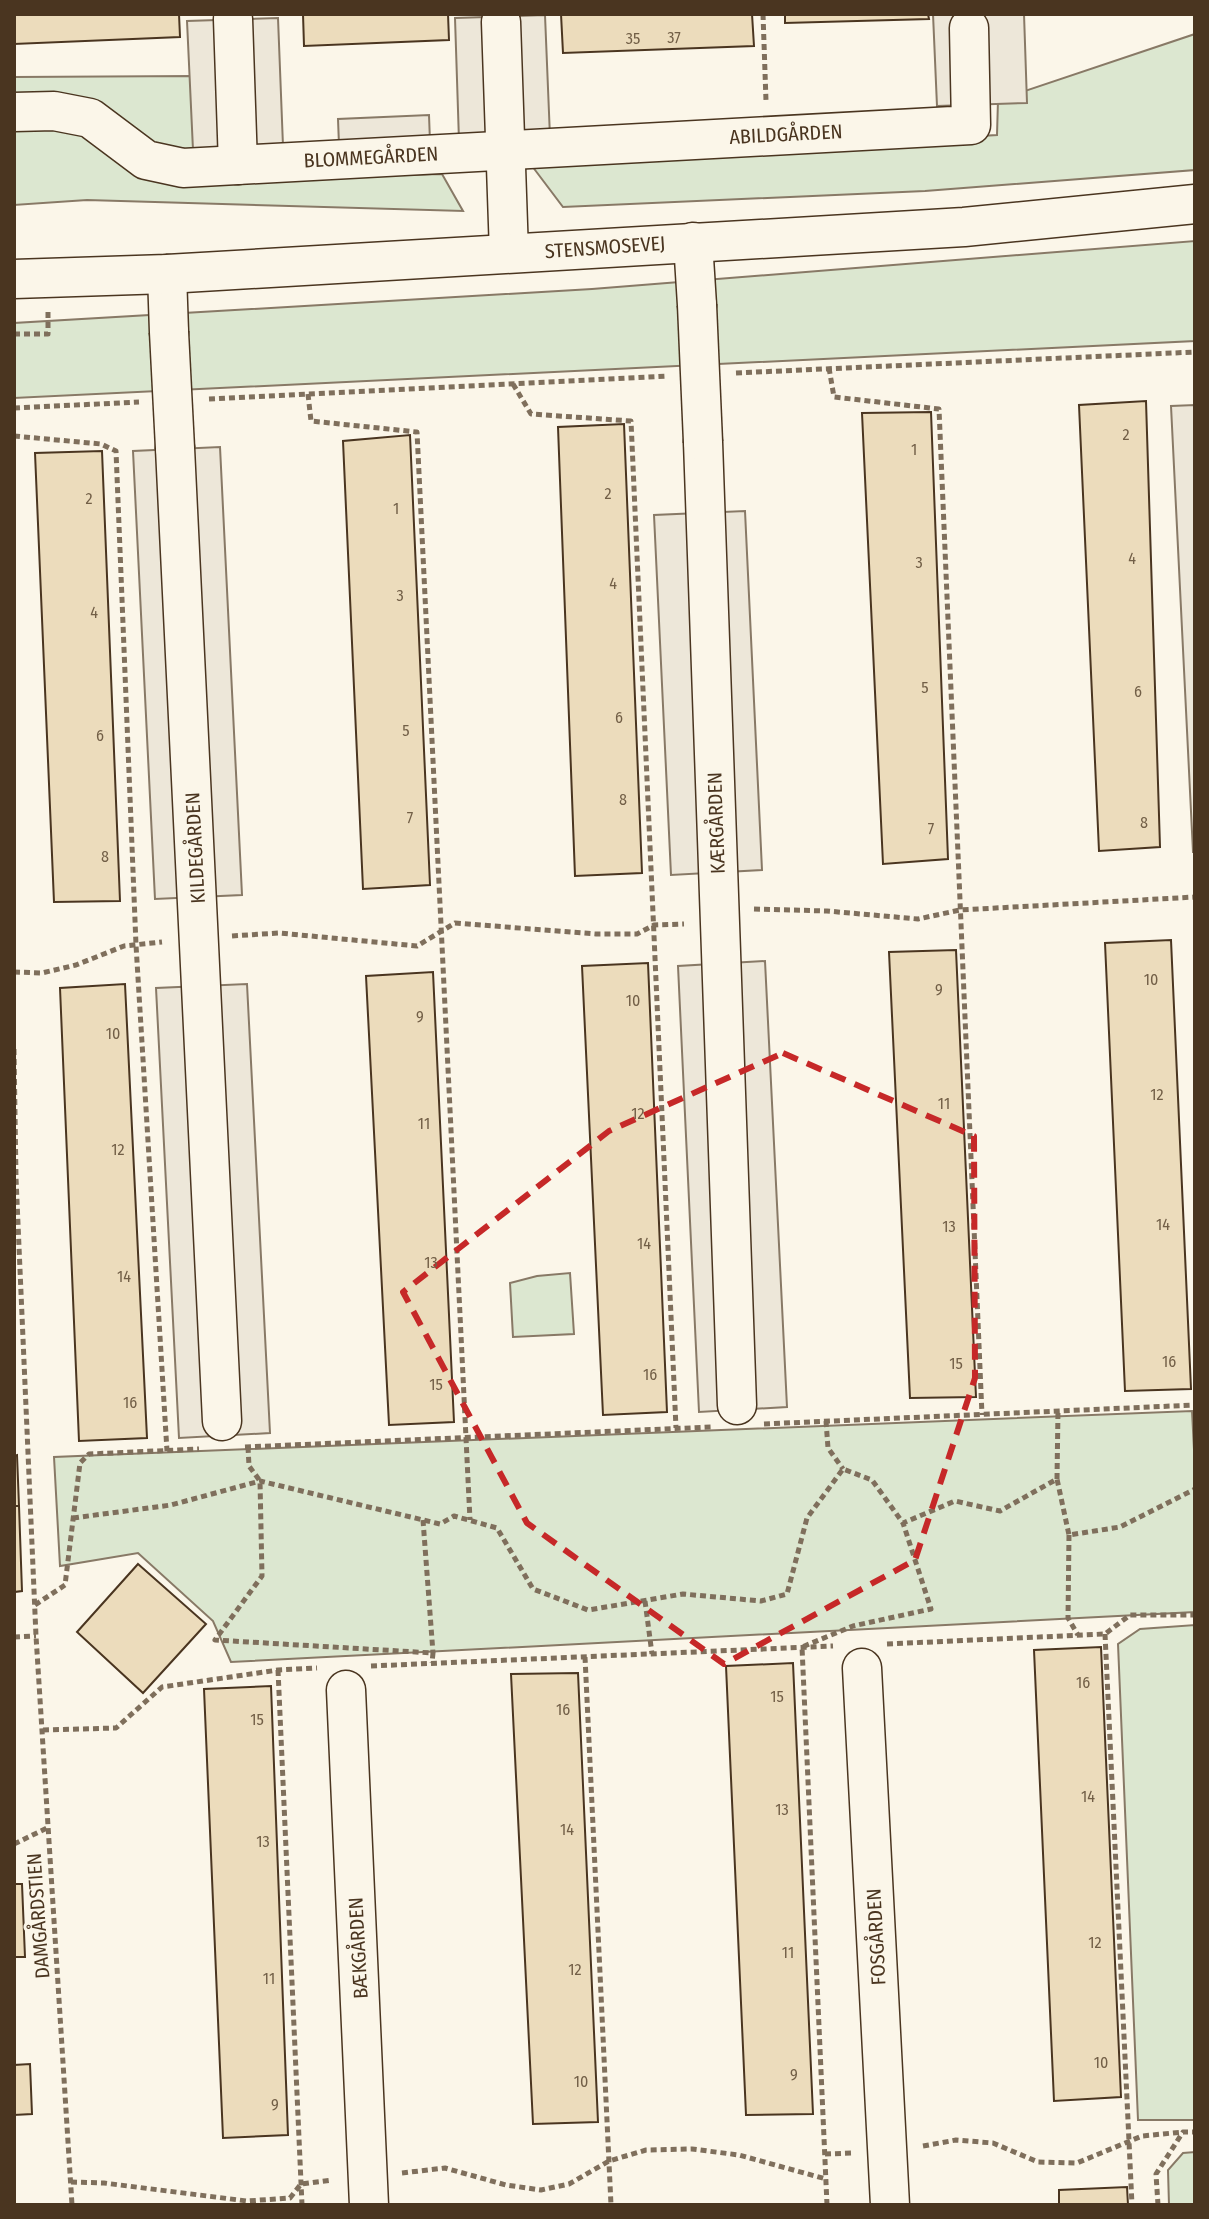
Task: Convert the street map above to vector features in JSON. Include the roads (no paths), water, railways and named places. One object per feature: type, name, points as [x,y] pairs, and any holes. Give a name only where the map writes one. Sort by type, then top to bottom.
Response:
[{"type":"street","points":[[233,19],[238,165]]},
{"type":"street","points":[[501,22],[509,253]]},
{"type":"street","name":"ABILDGÅRDEN","points":[[505,149],[971,125],[969,28]]},
{"type":"street","name":"BLOMMEGÅRDEN","points":[[14,112],[54,111],[90,118],[146,160],[183,168],[505,149]]},
{"type":"street","name":"STENSMOSEVEJ","points":[[14,279],[167,274],[964,227],[1195,204]]},
{"type":"street","name":"KÆRGÅRDEN","points":[[693,242],[703,442],[737,1418]]},
{"type":"street","name":"KILDEGÅRDEN","points":[[167,274],[200,938],[230,1441]]},
{"type":"street","name":"FOSGÅRDEN","points":[[863,1652],[890,2205]]},
{"type":"street","name":"BÆKGÅRDEN","points":[[347,1675],[369,2191]]}]
